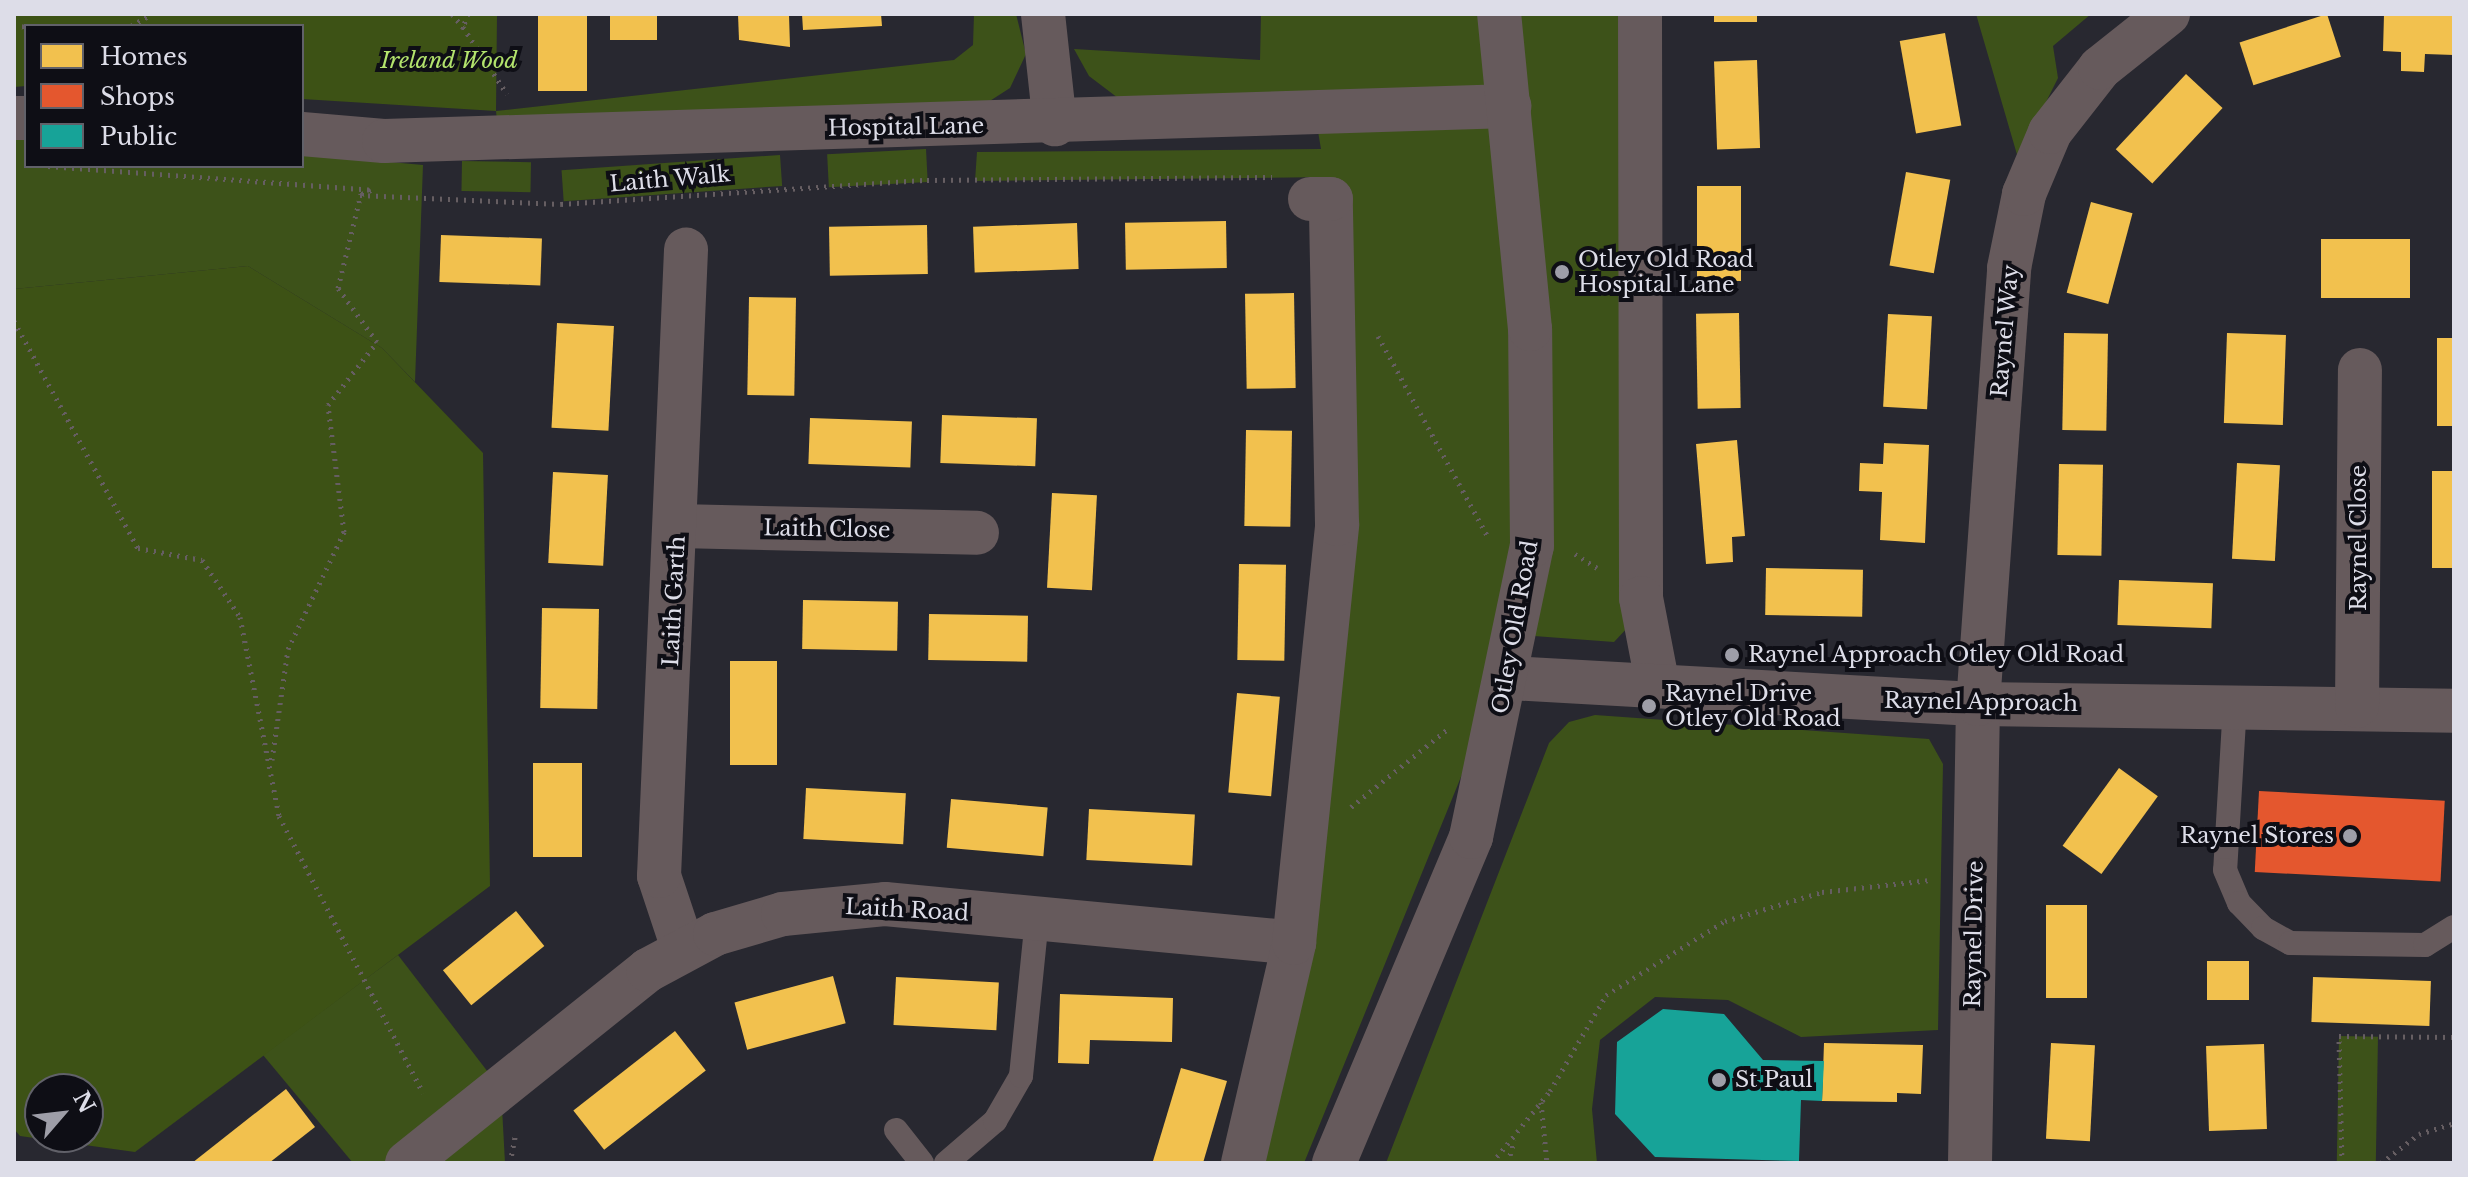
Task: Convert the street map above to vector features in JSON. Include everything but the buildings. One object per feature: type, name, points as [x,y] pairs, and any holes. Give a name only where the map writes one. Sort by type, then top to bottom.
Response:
[{"type":"street","points":[[1043,14],[1055,124]]},
{"type":"street","name":"Otley Old Road","points":[[1334,1163],[1471,837],[1510,678],[1532,546],[1530,329],[1499,14]]},
{"type":"street","points":[[1640,14],[1641,598],[1657,681]]},
{"type":"street","name":"Raynel Way","points":[[1978,704],[2009,268],[2024,194],[2050,132],[2100,68],[2168,14]]},
{"type":"street","name":"Hospital Lane","points":[[304,134],[384,141],[1055,124],[1509,106]]},
{"type":"street","points":[[1243,1163],[1294,943],[1337,524],[1331,199],[1310,199]]},
{"type":"street","name":"Laith Garth","points":[[683,948],[659,876],[678,526],[686,250]]},
{"type":"street","name":"Raynel Close","points":[[2357,706],[2360,370]]},
{"type":"street","name":"Laith Close","points":[[678,526],[977,533]]},
{"type":"street","name":"Raynel Approach","points":[[1510,678],[1657,681],[1978,704],[2235,704],[2454,711]]},
{"type":"street","name":"Raynel Drive","points":[[1970,1163],[1978,704]]},
{"type":"street","name":"Laith Road","points":[[407,1163],[683,948],[783,914],[845,905],[1294,943]]},
{"type":"lane","points":[[2235,704],[2225,870],[2239,903],[2290,943],[2425,945],[2451,938]]},
{"type":"lane","points":[[946,1163],[995,1121],[1021,1076],[1037,919]]},
{"type":"lane","points":[[896,1130],[922,1163]]},
{"type":"path","points":[[134,24],[152,14]]},
{"type":"path","points":[[452,14],[463,27],[489,74],[544,136]]},
{"type":"path","points":[[463,27],[468,14]]},
{"type":"path","points":[[272,764],[288,649],[344,532],[328,405],[377,342],[338,288],[360,195],[384,141]]},
{"type":"path","name":"Laith Walk","points":[[75,168],[371,190],[360,195]]},
{"type":"path","name":"Laith Walk","points":[[360,195],[561,204],[782,186],[1279,177],[1310,199]]},
{"type":"path","points":[[14,321],[138,548],[202,560],[240,617],[272,764],[279,816],[428,1102],[450,1129]]},
{"type":"path","points":[[1333,337],[1384,335],[1490,542],[1578,555],[1641,598]]},
{"type":"path","points":[[1304,846],[1510,678]]},
{"type":"path","points":[[1492,1163],[1541,1102],[1606,995],[1725,921],[1822,892],[1975,875]]},
{"type":"path","points":[[2342,1163],[2339,1036],[2454,1037]]},
{"type":"path","points":[[1541,1102],[1547,1163]]},
{"type":"path","points":[[2381,1163],[2419,1134],[2454,1123]]},
{"type":"path","points":[[1508,1163],[1515,1135]]},
{"type":"green space","name":"Ireland Wood","points":[[14,14],[497,14],[496,111],[304,99],[304,24],[24,24],[24,86],[14,87]]},
{"type":"green space","points":[[974,14],[1016,14],[1026,54],[1010,88],[982,106],[497,121],[496,111],[954,60],[973,45]]},
{"type":"green space","points":[[1261,14],[1623,14],[1630,625],[1614,642],[1495,633],[1465,767],[1304,1163],[1243,1163],[1337,525],[1327,177],[975,181],[977,152],[1321,149],[1312,96],[1118,98],[1089,76],[1074,49],[1260,60]]},
{"type":"green space","points":[[1976,14],[2091,14],[2053,46],[2058,78],[2018,158]]},
{"type":"green space","points":[[14,140],[24,140],[24,168],[304,168],[304,154],[423,165],[415,382],[382,348],[248,266],[14,289]]},
{"type":"green space","points":[[926,149],[928,182],[829,187],[827,154]]},
{"type":"green space","points":[[780,155],[782,186],[564,201],[562,170]]},
{"type":"green space","points":[[462,161],[531,162],[530,192],[461,191]]},
{"type":"green space","points":[[248,266],[382,348],[483,453],[490,886],[135,1152],[104,1148],[104,1073],[24,1073],[24,1137],[14,1129],[14,289]]},
{"type":"green space","points":[[1595,715],[1929,739],[1943,764],[1938,1030],[1801,1037],[1728,1000],[1655,997],[1600,1040],[1592,1109],[1597,1163],[1386,1163],[1549,743],[1569,722]]},
{"type":"green space","points":[[398,955],[501,1089],[505,1163],[353,1163],[263,1055]]},
{"type":"green space","points":[[2339,1036],[2378,1037],[2376,1163],[2337,1163]]},
{"type":"place","name":"Otley Old Road Hospital Lane","points":[[1562,272]]},
{"type":"place","name":"Raynel Approach Otley Old Road","points":[[1732,655]]},
{"type":"place","name":"Raynel Drive Otley Old Road","points":[[1649,706]]},
{"type":"place","name":"Raynel Stores","points":[[2350,836]]},
{"type":"place","name":"St Paul","points":[[1719,1080]]}]
